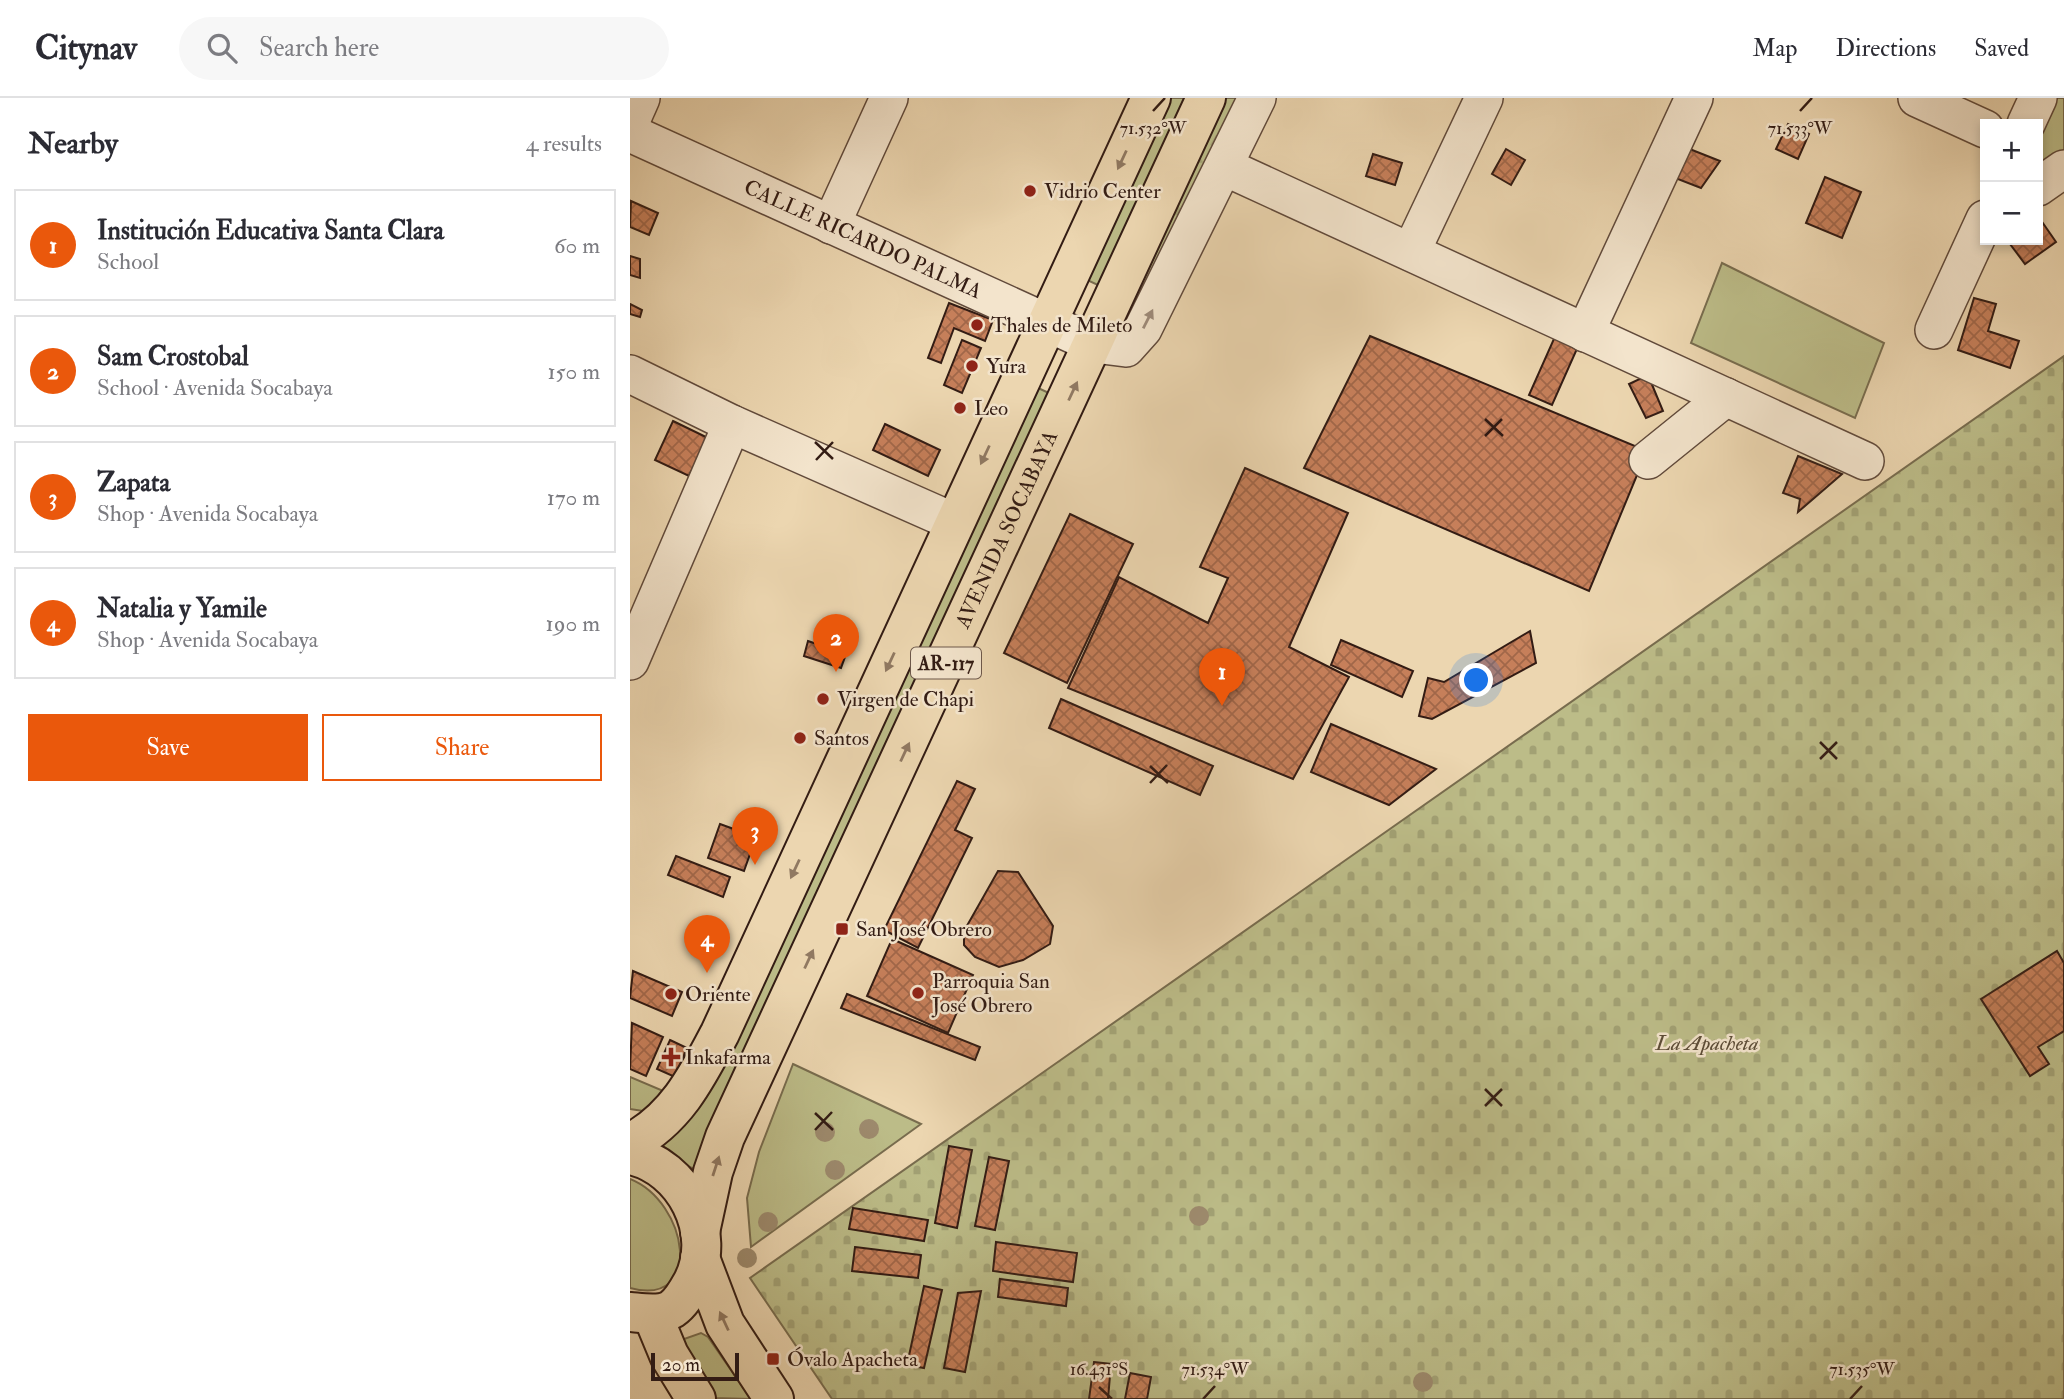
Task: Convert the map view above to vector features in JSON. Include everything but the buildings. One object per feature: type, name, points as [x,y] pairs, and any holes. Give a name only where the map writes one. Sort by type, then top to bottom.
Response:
[{"type":"main road","name":"AR-117","points":[[630,1143],[663,1120],[686,1095],[701,1070],[1151,98]]},
{"type":"main road","name":"AVENIDA SOCABAYA","points":[[700,1245],[713,1172],[725,1137],[1206,98]]},
{"type":"main road","points":[[630,1155],[662,1168],[680,1186],[694,1208],[700,1245],[725,1324],[774,1399]]},
{"type":"main road","name":"AR-117","points":[[696,1399],[669,1355],[638,1319],[672,1310],[685,1296],[695,1278],[700,1245]]},
{"type":"street","points":[[630,123],[642,98]]},
{"type":"street","points":[[831,225],[889,98]]},
{"type":"street","points":[[1094,344],[1126,348],[1143,329],[1257,98]]},
{"type":"street","points":[[1410,252],[1484,98]]},
{"type":"street","points":[[1585,333],[1695,98]]},
{"type":"street","points":[[1917,98],[1980,127]]},
{"type":"street","points":[[2028,119],[2038,98]]},
{"type":"street","name":"CALLE RICARDO PALMA","points":[[630,133],[1094,344]]},
{"type":"street","points":[[1225,167],[1865,461]]},
{"type":"street","points":[[2043,184],[2064,169]]},
{"type":"street","points":[[1934,330],[1980,232]]},
{"type":"street","points":[[630,374],[732,424],[954,522]]},
{"type":"street","points":[[1648,460],[1726,397]]},
{"type":"street","points":[[630,661],[639,618],[732,424]]},
{"type":"green space","points":[[1168,98],[1190,98],[1102,287],[1085,279]]},
{"type":"green space","points":[[1224,98],[1239,98],[1140,310],[1130,305]]},
{"type":"green space","points":[[2057,98],[2064,98],[2064,161],[2043,176],[2043,127]]},
{"type":"green space","points":[[1722,263],[1884,343],[1855,418],[1691,343]]},
{"type":"green space","name":"La Apacheta","points":[[2064,356],[2064,1399],[832,1399],[750,1278]]},
{"type":"green space","points":[[1036,387],[1051,394],[701,1162],[694,1169],[681,1163],[661,1144],[706,1097]]},
{"type":"green space","points":[[793,1064],[921,1124],[751,1247],[747,1198],[759,1152]]},
{"type":"green space","points":[[630,1077],[668,1093],[643,1111],[630,1109]]},
{"type":"green space","points":[[630,1179],[650,1191],[665,1209],[675,1229],[680,1250],[678,1268],[670,1283],[654,1290],[630,1288]]},
{"type":"green space","points":[[701,1333],[708,1337],[751,1399],[712,1398],[682,1346],[684,1339]]},
{"type":"place","name":"Vidrio Center","points":[[1030,191]]},
{"type":"place","name":"Thales de Mileto","points":[[977,325]]},
{"type":"place","name":"Yura","points":[[972,366]]},
{"type":"place","name":"Leo","points":[[960,408]]},
{"type":"place","name":"Sam Crostobal","points":[[836,672]]},
{"type":"place","name":"Virgen de Chapi","points":[[823,699]]},
{"type":"place","name":"Institución Educativa Santa Clara","points":[[1222,706]]},
{"type":"place","name":"Santos","points":[[800,738]]},
{"type":"place","name":"Zapata","points":[[755,865]]},
{"type":"place","name":"San José Obrero","points":[[842,929]]},
{"type":"place","name":"Natalia y Yamile","points":[[707,973]]},
{"type":"place","name":"Parroquia San José Obrero","points":[[918,993]]},
{"type":"place","name":"Oriente","points":[[671,994]]},
{"type":"place","name":"Inkafarma","points":[[671,1057]]},
{"type":"place","name":"Óvalo Apacheta","points":[[773,1359]]}]
